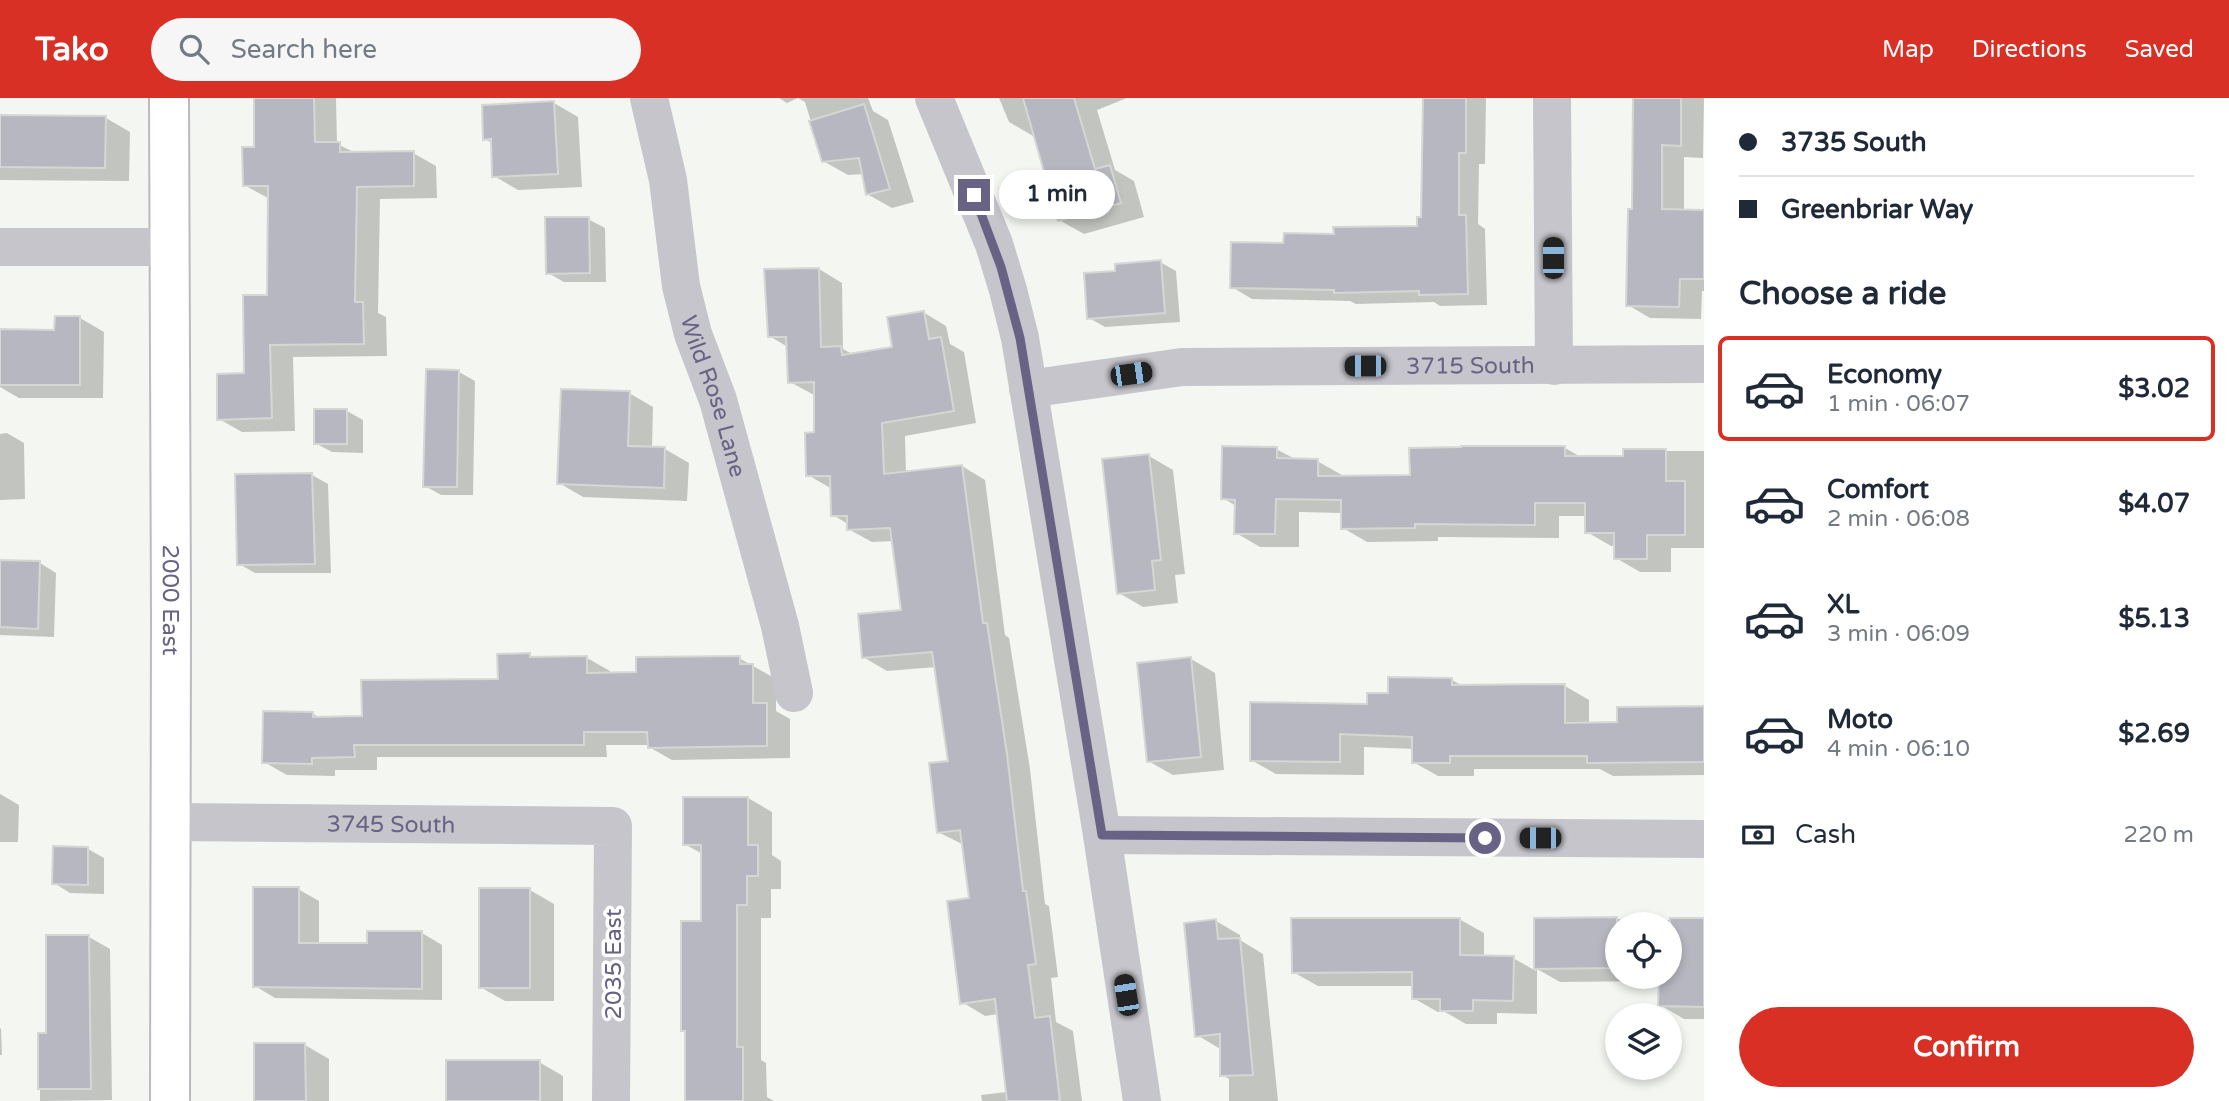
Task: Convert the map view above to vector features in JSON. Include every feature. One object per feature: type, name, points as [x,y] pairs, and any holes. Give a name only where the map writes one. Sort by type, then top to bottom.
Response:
[{"type":"street","name":"2000 East","points":[[169,98],[170,1101]]},
{"type":"street","name":"Wild Rose Lane","points":[[649,98],[668,180],[681,286],[693,334],[718,400],[780,626],[794,693]]},
{"type":"street","points":[[934,98],[998,256],[1020,338],[1102,835],[1142,1101]]},
{"type":"street","points":[[1552,98],[1554,366]]},
{"type":"street","points":[[0,247],[170,247]]},
{"type":"street","name":"3715 South","points":[[1028,389],[1182,367],[1704,364]]},
{"type":"street","name":"3745 South","points":[[171,822],[613,826]]},
{"type":"street","name":"2035 East","points":[[611,1101],[613,826]]},
{"type":"street","points":[[1102,835],[1704,839]]},
{"type":"building","points":[[254,98],[314,98],[315,142],[340,142],[340,152],[414,151],[414,186],[357,187],[355,302],[363,302],[364,344],[270,345],[272,418],[217,420],[217,374],[244,373],[243,295],[267,295],[268,186],[243,186],[242,147],[254,147]]},
{"type":"building","points":[[1023,98],[1074,98],[1095,169],[1110,165],[1121,203],[1058,221]]},
{"type":"building","points":[[1423,98],[1466,98],[1466,153],[1459,153],[1459,215],[1466,215],[1468,294],[1419,295],[1419,291],[1334,293],[1334,290],[1230,288],[1231,242],[1283,243],[1284,233],[1334,234],[1333,227],[1417,226],[1417,217],[1421,217]]},
{"type":"building","points":[[1633,98],[1681,98],[1681,146],[1662,145],[1662,209],[1704,210],[1704,279],[1680,279],[1679,307],[1626,306],[1628,209],[1632,209]]},
{"type":"building","points":[[554,101],[558,174],[492,177],[491,139],[483,140],[482,105]]},
{"type":"building","points":[[864,104],[890,189],[866,195],[859,158],[822,162],[809,121]]},
{"type":"building","points":[[0,115],[106,116],[105,168],[0,167]]},
{"type":"building","points":[[545,217],[589,217],[590,273],[546,274]]},
{"type":"building","points":[[1161,260],[1165,313],[1087,319],[1084,273],[1115,271],[1115,264]]},
{"type":"building","points":[[819,268],[821,347],[841,346],[842,355],[892,347],[887,317],[924,311],[929,339],[941,337],[954,411],[882,423],[884,474],[962,465],[983,623],[987,623],[1007,754],[1023,891],[1026,891],[1036,964],[1028,965],[1035,1018],[1050,1016],[1060,1101],[1007,1101],[995,999],[960,1004],[947,901],[969,898],[960,830],[937,833],[929,763],[948,761],[932,652],[862,658],[858,614],[901,610],[890,528],[847,530],[847,516],[831,516],[830,476],[806,476],[805,433],[814,432],[814,382],[788,383],[786,337],[768,337],[764,269]]},
{"type":"building","points":[[55,316],[80,316],[80,385],[0,385],[0,329],[54,330]]},
{"type":"building","points":[[426,369],[459,370],[457,487],[423,487]]},
{"type":"building","points":[[561,389],[630,391],[628,446],[665,447],[664,488],[557,484]]},
{"type":"building","points":[[314,409],[347,409],[347,444],[314,444]]},
{"type":"building","points":[[1222,446],[1277,447],[1277,458],[1318,459],[1318,476],[1410,475],[1409,448],[1565,446],[1565,456],[1623,456],[1623,449],[1666,449],[1666,481],[1685,481],[1685,535],[1647,535],[1647,559],[1614,559],[1614,533],[1585,533],[1585,503],[1535,503],[1535,525],[1415,524],[1415,528],[1341,529],[1341,500],[1276,499],[1275,534],[1234,534],[1235,500],[1221,499]]},
{"type":"building","points":[[1149,454],[1161,560],[1152,561],[1155,590],[1117,594],[1102,459]]},
{"type":"building","points":[[312,473],[315,564],[237,565],[235,474]]},
{"type":"building","points":[[0,560],[40,561],[38,629],[0,627]]},
{"type":"building","points":[[530,653],[530,657],[587,656],[587,673],[636,672],[636,657],[740,656],[740,664],[753,664],[753,703],[767,703],[767,746],[648,748],[647,732],[584,732],[584,745],[354,745],[355,757],[312,758],[312,764],[262,763],[263,711],[313,712],[313,717],[362,716],[361,680],[498,679],[497,654]]},
{"type":"building","points":[[1191,657],[1201,757],[1147,762],[1137,663]]},
{"type":"building","points":[[1388,677],[1452,678],[1452,685],[1565,684],[1565,723],[1617,722],[1617,707],[1704,706],[1704,762],[1587,763],[1587,756],[1450,756],[1450,763],[1412,763],[1412,737],[1340,734],[1340,762],[1250,761],[1250,702],[1367,704],[1367,693],[1388,693]]},
{"type":"building","points":[[683,797],[748,797],[748,845],[758,845],[758,876],[747,876],[747,905],[737,905],[737,1047],[743,1047],[743,1101],[685,1101],[685,1031],[681,1031],[681,921],[701,921],[701,845],[683,845]]},
{"type":"building","points":[[53,846],[88,847],[88,885],[52,884]]},
{"type":"building","points":[[253,887],[299,887],[299,943],[367,943],[367,931],[422,931],[422,989],[253,987]]},
{"type":"building","points":[[479,888],[530,888],[530,988],[479,988]]},
{"type":"building","points":[[1605,917],[1605,968],[1534,969],[1534,918]]},
{"type":"building","points":[[1291,918],[1460,918],[1460,955],[1514,956],[1513,1001],[1473,1000],[1473,1011],[1440,1011],[1440,999],[1412,999],[1412,972],[1292,973]]},
{"type":"building","points":[[1682,918],[1704,918],[1704,1007],[1658,1003],[1659,989],[1682,989]]},
{"type":"building","points":[[1216,919],[1218,939],[1240,938],[1253,1075],[1220,1076],[1220,1034],[1195,1037],[1184,923]]},
{"type":"building","points":[[46,935],[89,935],[91,1089],[38,1089],[38,1033],[46,1033]]},
{"type":"building","points":[[254,1043],[305,1043],[306,1101],[254,1101]]},
{"type":"building","points":[[446,1060],[540,1060],[540,1101],[446,1101]]},
{"type":"route","points":[[974,195],[1009,290],[1020,338],[1102,835],[1485,838]]}]
